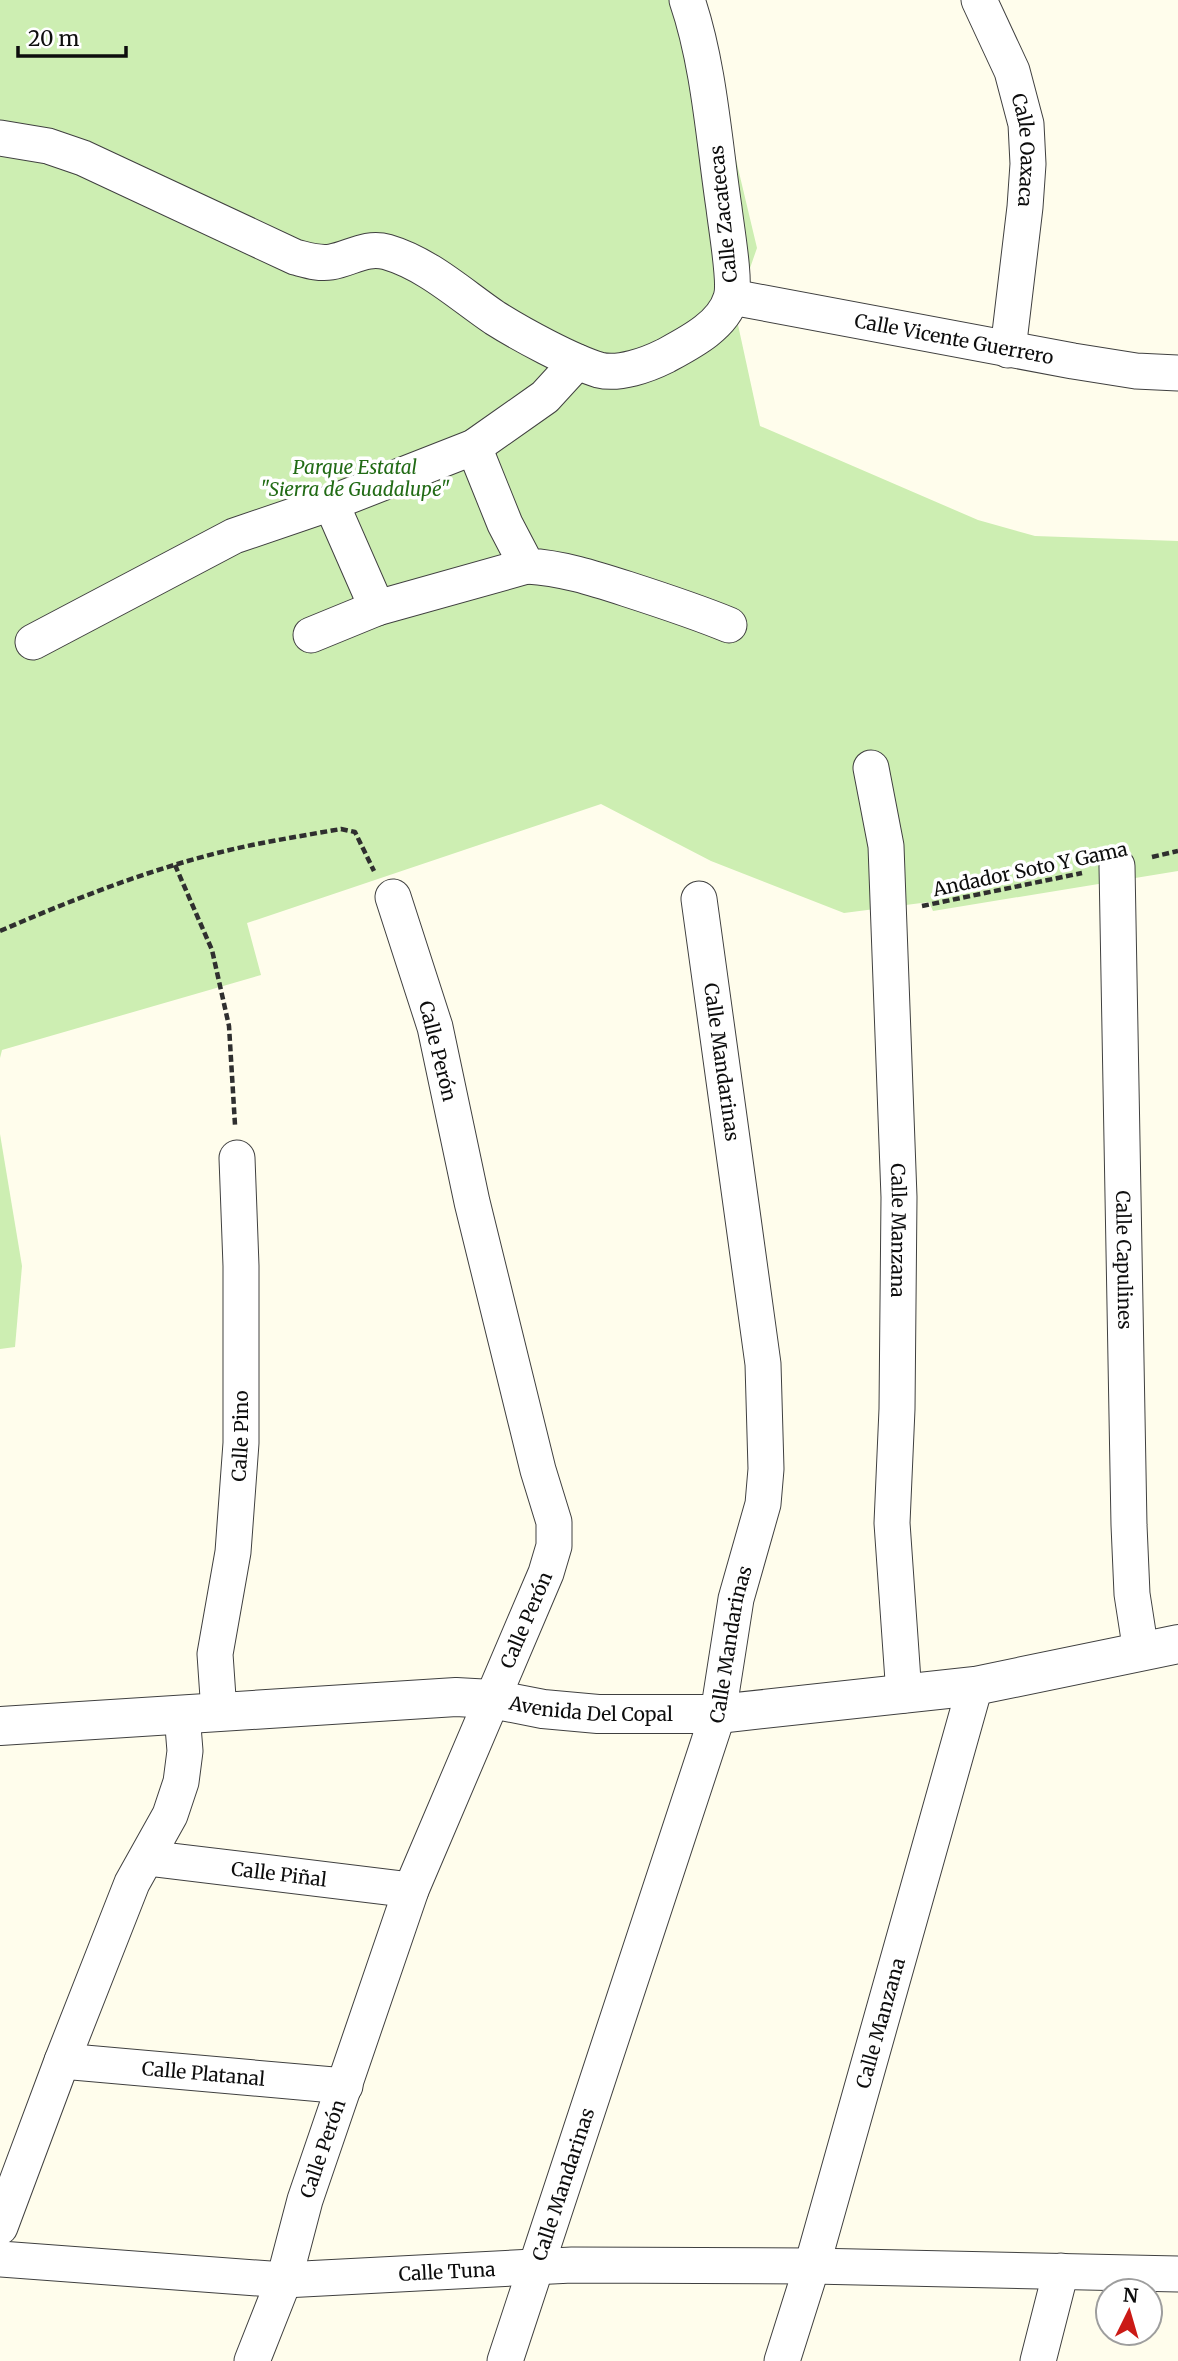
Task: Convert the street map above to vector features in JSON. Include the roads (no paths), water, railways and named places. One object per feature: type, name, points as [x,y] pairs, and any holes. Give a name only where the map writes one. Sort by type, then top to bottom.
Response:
[{"type":"street","name":"Calle Zacatecas","points":[[577,362],[612,373],[655,361],[694,340],[719,317],[732,297],[729,246],[709,100],[687,0]]},
{"type":"street","name":"Calle Oaxaca","points":[[979,0],[1012,71],[1026,124],[1026,207],[1009,350]]},
{"type":"street","points":[[0,138],[48,146],[83,158],[295,257],[315,262],[332,262],[370,250],[386,252],[448,283],[496,318],[577,362],[545,397],[474,447],[331,503],[234,536],[33,642]]},
{"type":"street","name":"Calle Vicente Guerrero","points":[[732,297],[1009,350],[1136,371],[1178,373]]},
{"type":"street","points":[[474,447],[505,524],[527,566]]},
{"type":"street","points":[[331,503],[377,608]]},
{"type":"street","points":[[311,635],[377,608],[527,566],[552,567],[577,573],[691,609],[729,625]]},
{"type":"street","name":"Calle Manzana","points":[[872,768],[886,846],[899,1197],[897,1409],[892,1523],[904,1695]]},
{"type":"street","name":"Calle Capulines","points":[[1117,866],[1129,1525],[1132,1594],[1141,1652]]},
{"type":"street","name":"Calle Perón","points":[[252,2361],[284,2280],[305,2200],[411,1890],[546,1573],[554,1546],[554,1522],[538,1470],[472,1202],[435,1027],[393,897]]},
{"type":"street","name":"Calle Mandarinas","points":[[505,2361],[718,1714],[736,1599],[763,1504],[766,1469],[763,1364],[699,899]]},
{"type":"street","name":"Calle Pino","points":[[201,1713],[215,1654],[233,1552],[241,1443],[241,1266],[237,1158]]},
{"type":"street","name":"Avenida Del Copal","points":[[0,1726],[456,1697],[492,1699],[543,1709],[598,1714],[718,1714],[975,1686],[1178,1644]]},
{"type":"street","name":"Calle Manzana","points":[[782,2361],[813,2266],[975,1686]]},
{"type":"street","points":[[0,2227],[132,1883],[170,1815],[181,1782],[185,1751],[201,1713]]},
{"type":"street","name":"Calle Piñal","points":[[146,1858],[411,1890]]},
{"type":"street","name":"Calle Platanal","points":[[62,2061],[345,2086]]},
{"type":"street","name":"Calle Tuna","points":[[0,2259],[284,2280],[536,2266],[813,2266],[1178,2274]]},
{"type":"street","points":[[1038,2361],[1061,2271]]},
{"type":"park label","name":"Parque Estatal \"Sierra de Guadalupe\"","points":[[355,478]]}]
